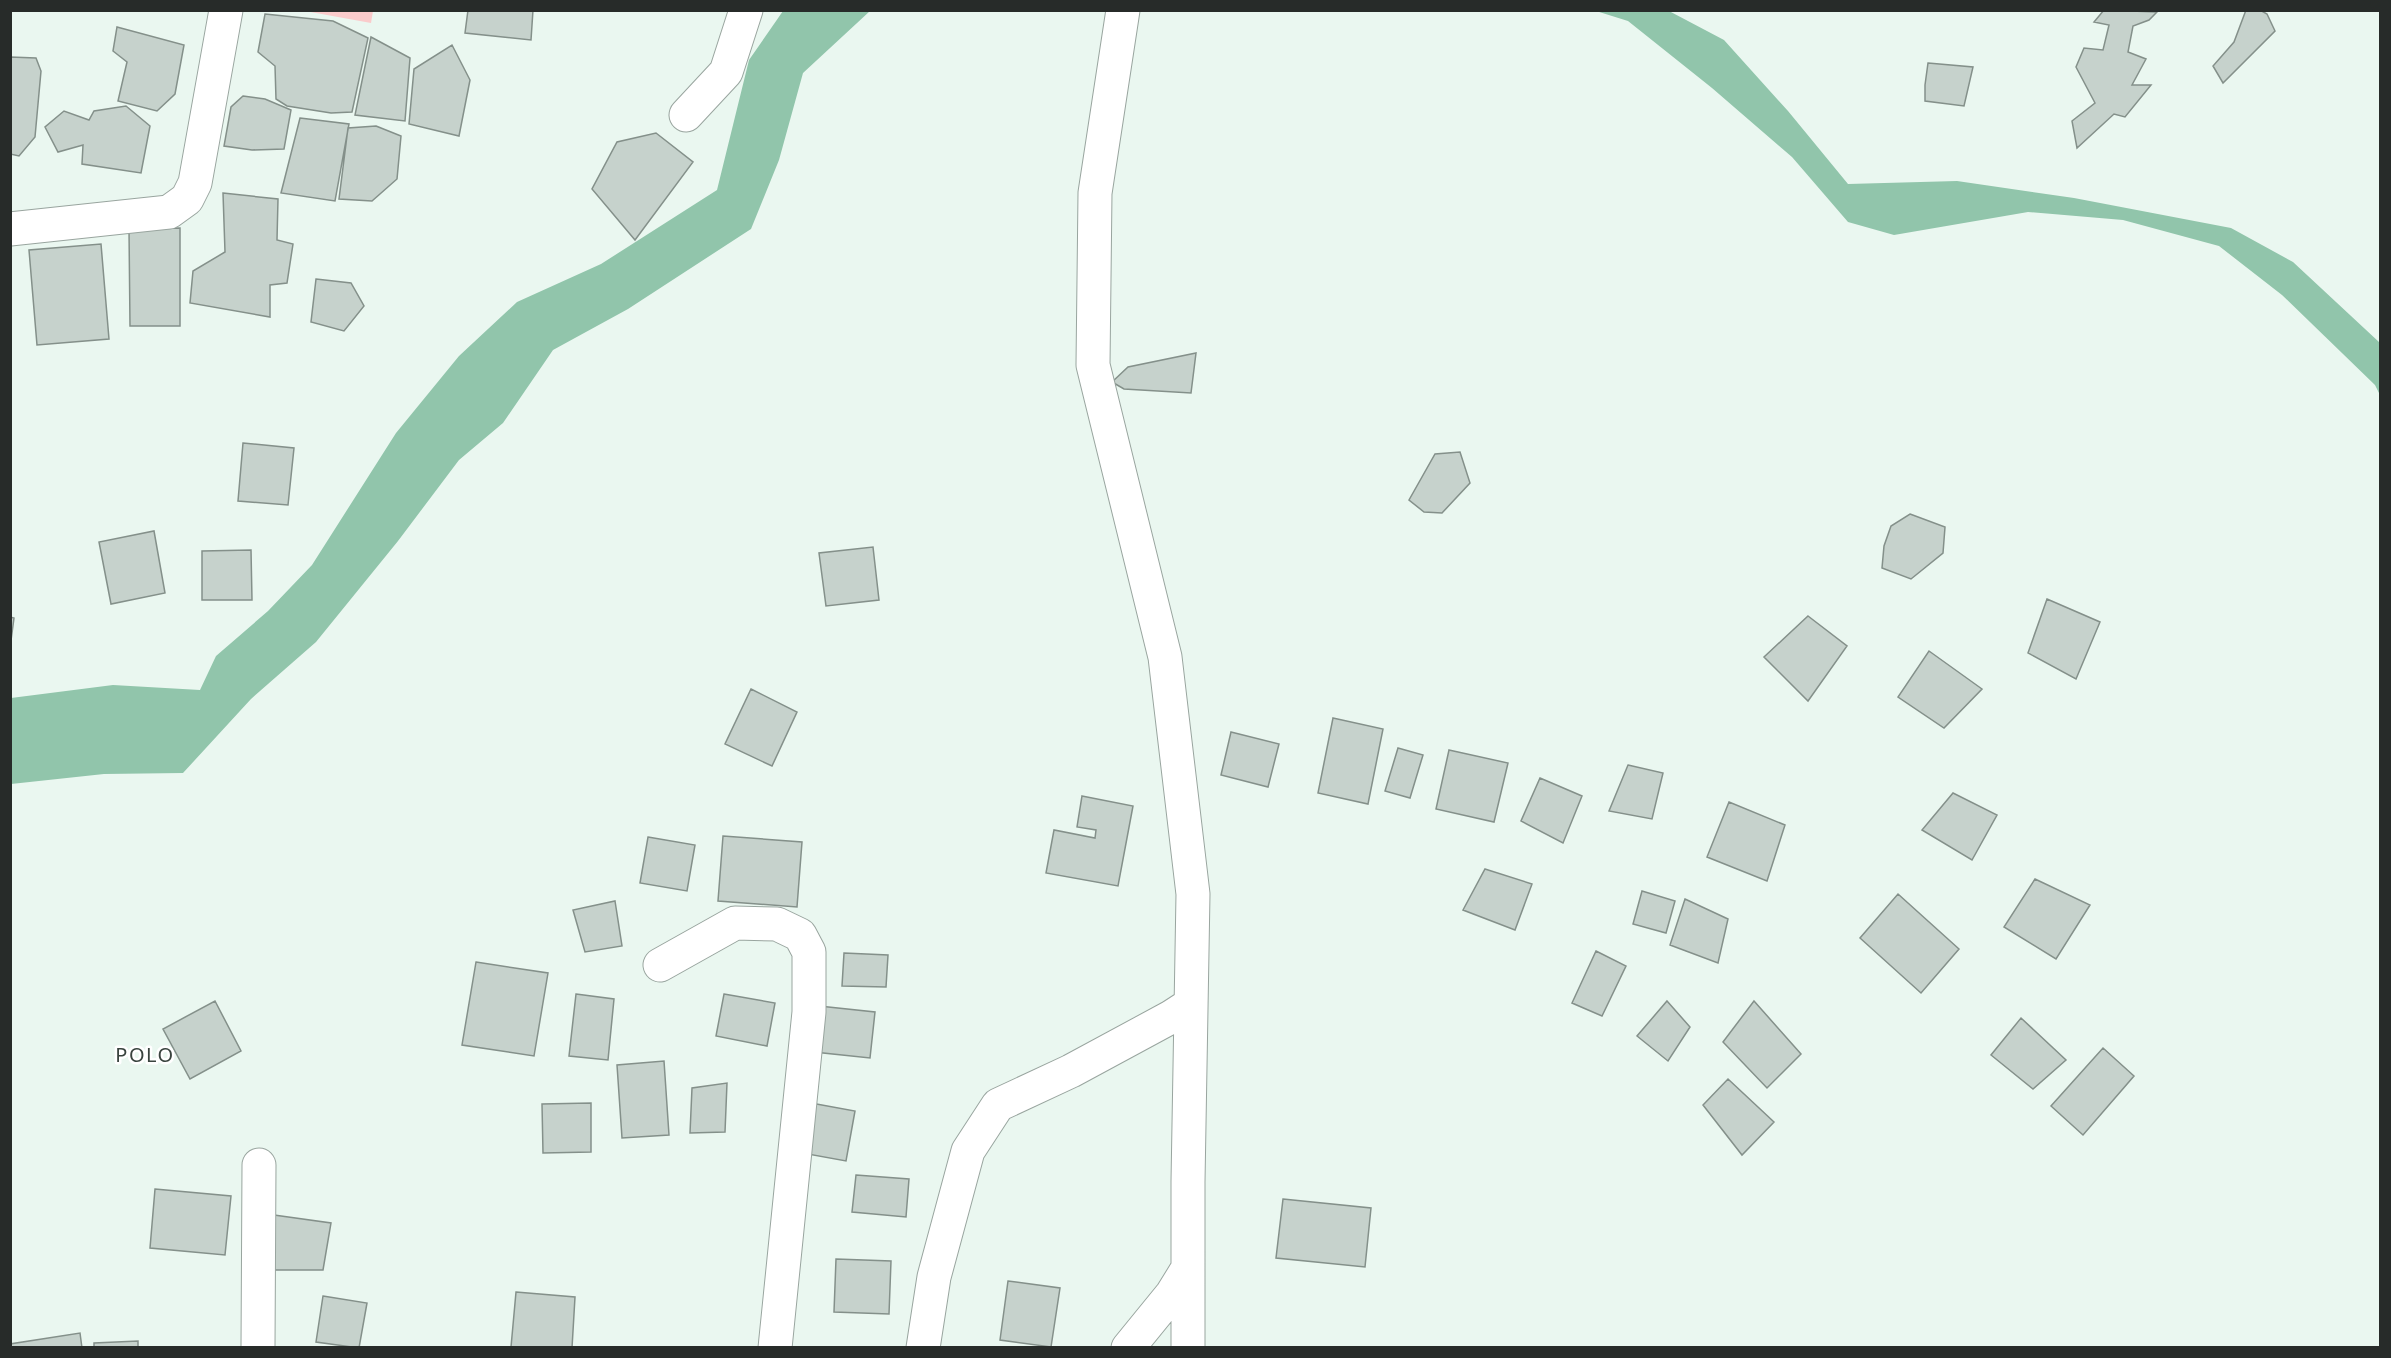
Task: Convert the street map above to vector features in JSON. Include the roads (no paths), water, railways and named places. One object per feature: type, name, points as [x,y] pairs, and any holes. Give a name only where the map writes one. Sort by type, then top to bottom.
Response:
[{"type":"street","points":[[10,229],[169,212],[187,199],[195,183],[226,10]]},
{"type":"street","points":[[686,115],[726,72],[746,10]]},
{"type":"street","points":[[1123,10],[1095,193],[1093,365],[1165,657],[1194,894],[1188,1347]]},
{"type":"street","points":[[660,965],[735,923],[777,924],[800,935],[809,952],[809,1012],[775,1347]]},
{"type":"street","points":[[923,1347],[934,1277],[968,1151],[998,1105],[1071,1071],[1191,1004]]},
{"type":"street","points":[[258,1347],[259,1165]]},
{"type":"street","points":[[1128,1347],[1172,1294],[1188,1268]]},
{"type":"district","name":"POLO","points":[[145,1055]]}]
